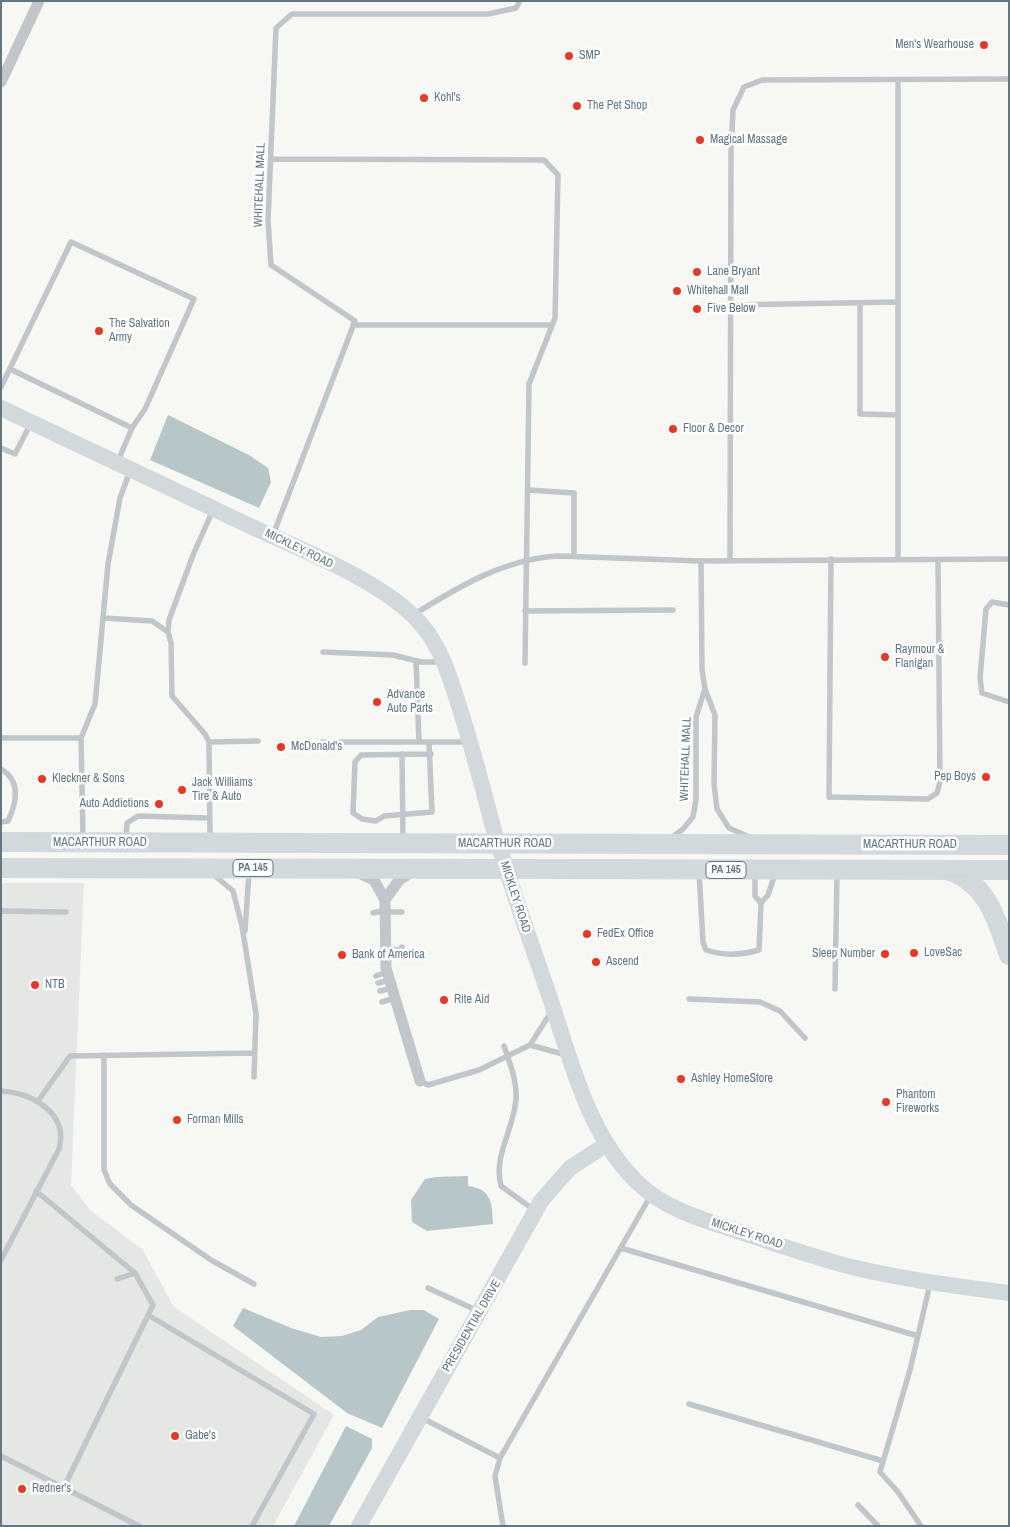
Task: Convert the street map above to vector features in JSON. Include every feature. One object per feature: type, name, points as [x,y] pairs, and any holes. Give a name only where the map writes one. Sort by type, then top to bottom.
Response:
[{"type":"highway","name":"MACARTHUR ROAD","points":[[1,842],[1009,845]]},
{"type":"highway","name":"MACARTHUR ROAD","points":[[1,868],[1009,870]]},
{"type":"highway","points":[[946,870],[972,883],[983,894],[990,905],[1009,955]]},
{"type":"street","points":[[1,82],[39,1]]},
{"type":"street","name":"MICKLEY ROAD","points":[[1,408],[272,536],[384,592],[413,615],[436,644],[444,662],[470,742],[498,844],[579,1086],[607,1144],[623,1167],[652,1194],[686,1214],[854,1268],[930,1282],[1009,1292]]},
{"type":"street","points":[[348,868],[374,880],[385,900],[387,912],[386,949],[388,983],[420,1081]]},
{"type":"street","points":[[385,900],[399,880],[418,868]]},
{"type":"street","name":"PRESIDENTIAL DRIVE","points":[[359,1526],[535,1211],[554,1184],[570,1168],[607,1144]]},
{"type":"lane","name":"WHITEHALL MALL","points":[[353,325],[354,321],[271,265],[268,220],[276,28],[292,14],[488,14],[516,8],[520,1]]},
{"type":"lane","points":[[730,560],[732,110],[744,87],[762,80],[1009,79]]},
{"type":"lane","points":[[898,80],[898,559]]},
{"type":"lane","points":[[271,160],[544,160],[558,175],[555,318],[528,384],[525,663]]},
{"type":"lane","points":[[1,387],[71,242],[194,299],[145,409],[132,428],[124,466],[108,564],[95,704],[81,738],[83,843]]},
{"type":"lane","points":[[731,306],[898,302]]},
{"type":"lane","points":[[860,304],[860,414],[897,415]]},
{"type":"lane","points":[[272,536],[353,325],[552,326]]},
{"type":"lane","points":[[10,369],[132,428]]},
{"type":"lane","points":[[1,448],[16,454],[31,422]]},
{"type":"lane","points":[[528,490],[574,493],[574,556]]},
{"type":"lane","points":[[210,843],[209,742],[205,734],[172,696],[171,643],[168,632],[169,620],[193,555],[214,509]]},
{"type":"lane","points":[[413,615],[466,583],[512,563],[537,557],[574,556],[701,561],[1009,559]]},
{"type":"lane","points":[[831,559],[829,797],[928,799],[937,792],[940,782],[938,560]]},
{"type":"lane","name":"WHITEHALL MALL","points":[[701,561],[702,670],[705,689],[715,715],[714,784],[717,809],[729,828],[766,845]]},
{"type":"lane","points":[[1009,605],[992,602],[986,609],[980,678],[982,693],[1009,702]]},
{"type":"lane","points":[[525,611],[673,610]]},
{"type":"lane","points":[[103,618],[152,621],[168,632]]},
{"type":"lane","points":[[323,652],[394,655],[416,660],[444,662]]},
{"type":"lane","points":[[416,660],[419,742]]},
{"type":"lane","name":"WHITEHALL MALL","points":[[660,845],[683,830],[693,817],[696,800],[696,717],[705,689]]},
{"type":"lane","points":[[1,738],[81,738]]},
{"type":"lane","points":[[209,742],[258,741]]},
{"type":"lane","points":[[322,742],[470,742]]},
{"type":"lane","points":[[429,742],[431,754],[432,812],[384,816],[376,822],[362,819],[354,813],[354,762],[361,755],[431,754]]},
{"type":"lane","points":[[402,754],[403,844]]},
{"type":"lane","points":[[1,769],[14,780],[16,789],[14,810],[8,821],[1,822]]},
{"type":"lane","points":[[126,843],[127,823],[131,818],[138,816],[210,818]]},
{"type":"lane","points":[[202,868],[233,891],[244,938],[256,1014],[254,1077]]},
{"type":"lane","points":[[244,938],[249,868]]},
{"type":"lane","points":[[699,870],[702,942],[706,950],[718,954],[747,954],[760,950],[761,903],[768,895],[776,870]]},
{"type":"lane","points":[[756,870],[755,896],[761,903]]},
{"type":"lane","points":[[835,989],[837,870]]},
{"type":"lane","points":[[373,912],[382,911],[385,900]]},
{"type":"lane","points":[[1,911],[66,912]]},
{"type":"lane","points":[[387,912],[402,912]]},
{"type":"lane","points":[[386,949],[402,950],[402,947]]},
{"type":"lane","points":[[378,983],[388,983]]},
{"type":"lane","points":[[380,991],[388,983]]},
{"type":"lane","points":[[382,1002],[388,983]]},
{"type":"lane","points":[[689,998],[760,1002],[780,1011],[805,1038]]},
{"type":"lane","points":[[420,1081],[428,1085],[479,1070],[530,1045],[553,1008]]},
{"type":"lane","points":[[530,1045],[569,1056]]},
{"type":"lane","points":[[504,1046],[514,1078],[516,1098],[499,1159],[498,1174],[501,1186],[535,1211]]},
{"type":"lane","points":[[38,1101],[70,1056],[254,1053]]},
{"type":"lane","points":[[104,1055],[104,1170],[110,1184],[131,1205],[212,1260],[254,1284]]},
{"type":"lane","points":[[1,1091],[25,1094],[38,1101],[52,1114],[59,1127],[62,1139],[59,1149],[1,1260]]},
{"type":"lane","points":[[36,1191],[135,1273],[153,1305],[64,1487]]},
{"type":"lane","points":[[503,1526],[495,1476],[500,1458],[652,1194]]},
{"type":"lane","points":[[621,1248],[918,1336]]},
{"type":"lane","points":[[117,1279],[135,1273]]},
{"type":"lane","points":[[921,1526],[898,1492],[880,1472],[918,1336],[930,1282]]},
{"type":"lane","points":[[428,1288],[480,1312]]},
{"type":"lane","points":[[148,1315],[314,1414],[252,1526]]},
{"type":"lane","points":[[689,1404],[883,1461]]},
{"type":"lane","points":[[420,1417],[500,1458]]},
{"type":"lane","points":[[1,1456],[139,1526]]},
{"type":"lane","points":[[858,1505],[878,1526]]},
{"type":"shaded area","points":[[168,415],[249,455],[268,468],[271,482],[259,508],[150,460]]},
{"type":"shaded area","points":[[1,883],[84,883],[71,1185],[90,1210],[143,1250],[173,1306],[334,1415],[273,1526],[1,1526]]},
{"type":"shaded area","points":[[468,1176],[468,1186],[482,1190],[489,1198],[493,1224],[427,1231],[412,1222],[411,1200],[425,1179]]},
{"type":"shaded area","points":[[243,1308],[291,1328],[321,1337],[342,1336],[361,1330],[378,1317],[410,1310],[424,1310],[439,1319],[382,1428],[347,1413],[233,1326]]},
{"type":"shaded area","points":[[346,1426],[372,1439],[372,1448],[329,1526],[294,1526]]},
{"type":"place","name":"Men's Wearhouse","points":[[984,45]]},
{"type":"place","name":"SMP","points":[[569,56]]},
{"type":"place","name":"Kohl's","points":[[424,98]]},
{"type":"place","name":"The Pet Shop","points":[[577,106]]},
{"type":"place","name":"Magical Massage","points":[[700,140]]},
{"type":"place","name":"Lane Bryant","points":[[697,272]]},
{"type":"place","name":"Whitehall Mall","points":[[677,291]]},
{"type":"place","name":"Five Below","points":[[697,309]]},
{"type":"place","name":"The Salvation Army","points":[[99,331]]},
{"type":"place","name":"Floor & Decor","points":[[673,429]]},
{"type":"place","name":"Raymour & Flanigan","points":[[885,657]]},
{"type":"place","name":"Advance Auto Parts","points":[[377,702]]},
{"type":"place","name":"McDonald's","points":[[281,747]]},
{"type":"place","name":"Pep Boys","points":[[986,777]]},
{"type":"place","name":"Kleckner & Sons","points":[[42,779]]},
{"type":"place","name":"Jack Williams Tire & Auto","points":[[182,790]]},
{"type":"place","name":"Auto Addictions","points":[[159,804]]},
{"type":"place","name":"FedEx Office","points":[[587,934]]},
{"type":"place","name":"LoveSac","points":[[914,953]]},
{"type":"place","name":"Sleep Number","points":[[885,954]]},
{"type":"place","name":"Bank of America","points":[[342,955]]},
{"type":"place","name":"Ascend","points":[[596,962]]},
{"type":"place","name":"NTB","points":[[35,985]]},
{"type":"place","name":"Rite Aid","points":[[444,1000]]},
{"type":"place","name":"Ashley HomeStore","points":[[681,1079]]},
{"type":"place","name":"Phantom Fireworks","points":[[886,1102]]},
{"type":"place","name":"Forman Mills","points":[[177,1120]]},
{"type":"place","name":"Gabe's","points":[[175,1436]]},
{"type":"place","name":"Redner's","points":[[22,1489]]}]
